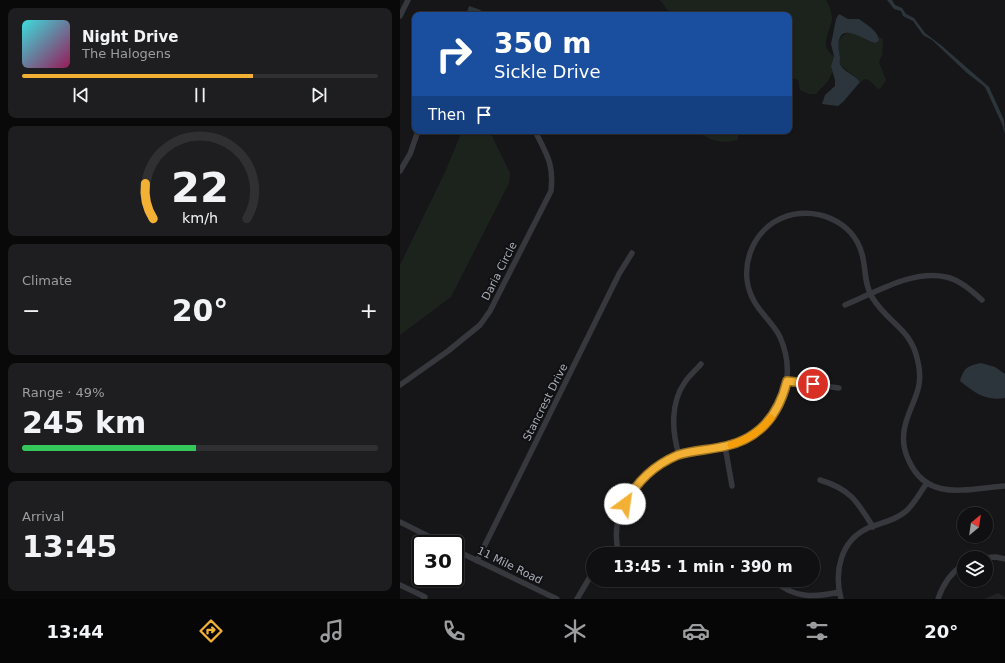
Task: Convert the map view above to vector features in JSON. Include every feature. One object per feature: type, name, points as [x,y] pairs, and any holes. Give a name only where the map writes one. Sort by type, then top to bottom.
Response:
[{"type":"street","points":[[400,15],[408,0]]},
{"type":"street","points":[[400,171],[410,154],[417,134]]},
{"type":"street","name":"Daria Circle","points":[[400,385],[448,351],[480,325],[490,311],[550,191],[552,177],[550,162],[537,134]]},
{"type":"street","points":[[617,547],[616,526],[630,494],[641,479],[660,464],[679,455],[725,446],[748,438],[766,423],[779,405],[787,381],[785,353],[779,335],[756,304],[750,293],[746,268],[753,244],[763,231],[774,222],[795,214],[813,213],[827,217],[835,220],[849,231],[861,250],[865,277],[870,294],[881,310],[906,333],[912,343],[920,373],[919,388],[905,425],[904,445],[911,465],[927,483],[940,489],[957,491],[1005,486]]},
{"type":"street","name":"Stancrest Drive","points":[[477,561],[619,274],[632,253]]},
{"type":"street","points":[[845,305],[897,282],[924,275],[946,276],[966,286],[982,300]]},
{"type":"street","points":[[679,455],[674,431],[675,410],[678,396],[684,383],[701,364]]},
{"type":"street","points":[[787,381],[839,388]]},
{"type":"street","points":[[725,446],[732,486]]},
{"type":"street","points":[[820,480],[834,484],[846,491],[860,505],[872,527]]},
{"type":"street","points":[[841,599],[839,592],[838,567],[841,556],[854,538],[865,530],[895,518],[905,512],[927,483]]},
{"type":"street","points":[[400,522],[426,535]]},
{"type":"street","name":"11 Mile Road","points":[[464,554],[557,599]]},
{"type":"street","points":[[993,558],[1005,559]]},
{"type":"street","points":[[938,599],[941,589],[949,576],[957,570]]},
{"type":"street","points":[[577,599],[586,584]]},
{"type":"street","points":[[400,585],[424,597],[424,599]]},
{"type":"street","points":[[784,587],[800,594],[820,596],[839,592]]},
{"type":"shaded area","points":[[660,0],[826,0],[831,11],[832,19],[826,44],[829,52],[834,56],[831,65],[833,71],[828,81],[816,94],[809,94],[800,90],[798,80],[792,78],[792,12],[669,12]]},
{"type":"shaded area","points":[[887,0],[892,0],[895,5],[902,8],[906,14],[914,18],[925,33],[989,87],[1004,120],[1005,134],[985,87],[967,73],[932,40],[923,35],[913,21],[903,16],[901,11],[894,9]]},
{"type":"shaded area","points":[[469,6],[484,12],[467,12]]},
{"type":"shaded area","points":[[839,14],[848,19],[859,19],[874,31],[879,40],[876,43],[849,33],[845,33],[840,38],[840,65],[860,82],[838,106],[822,104],[825,95],[835,86],[831,66],[834,56],[831,44],[836,19]]},
{"type":"shaded area","points":[[848,33],[858,35],[868,41],[879,40],[879,37],[883,39],[882,55],[879,62],[886,80],[881,88],[878,89],[869,80],[865,79],[860,82],[840,65],[838,46],[840,38]]},
{"type":"shaded area","points":[[461,134],[489,134],[492,136],[510,173],[509,183],[451,297],[400,335],[400,265],[446,170]]},
{"type":"shaded area","points":[[701,134],[739,134],[737,140],[727,142],[709,138]]},
{"type":"shaded area","points":[[981,363],[995,367],[1005,374],[1005,398],[998,399],[986,397],[960,381],[967,368]]},
{"type":"shaded area","points":[[998,593],[1005,597],[1005,599],[984,599]]},
{"type":"slow traffic","points":[[731,445],[748,438],[771,418]]},
{"type":"route","points":[[625,504],[635,486],[641,479],[669,459],[679,455],[734,444],[748,438],[756,432],[770,420],[774,414],[782,398],[787,381],[813,384]]}]
